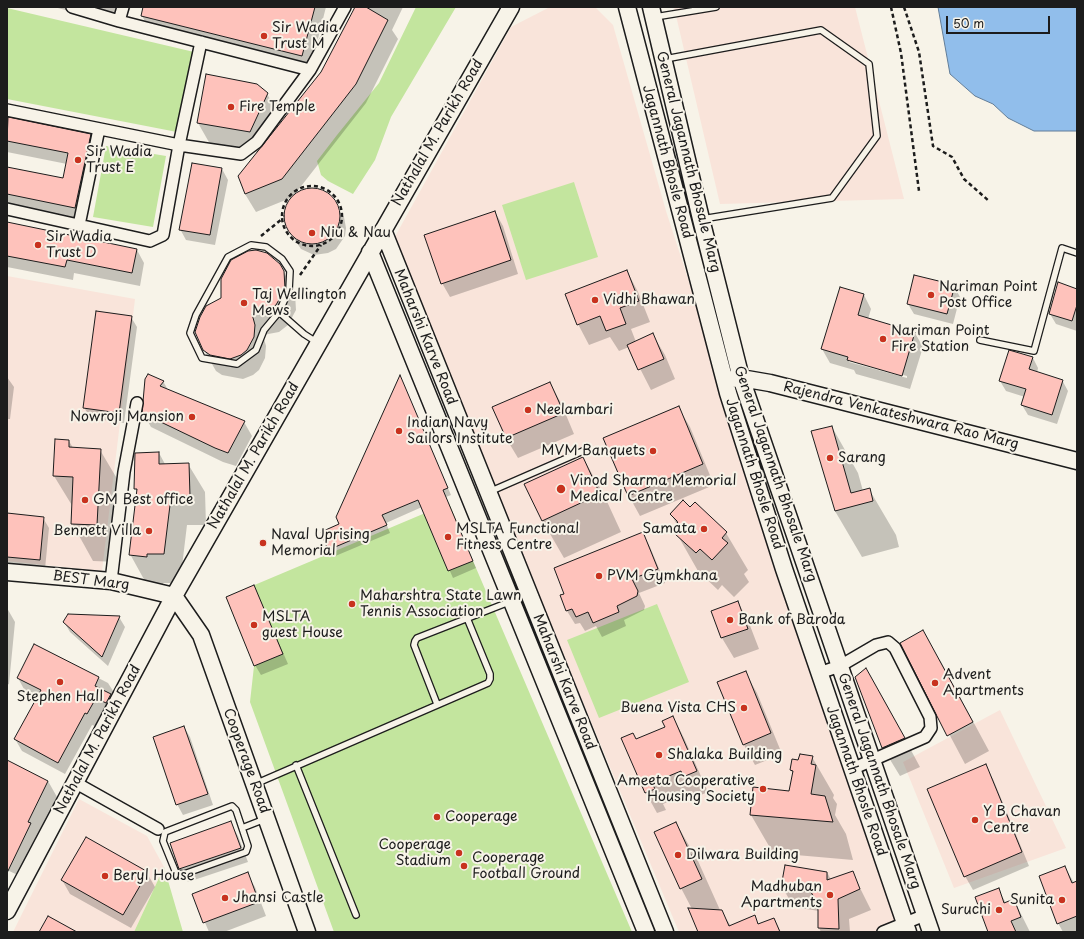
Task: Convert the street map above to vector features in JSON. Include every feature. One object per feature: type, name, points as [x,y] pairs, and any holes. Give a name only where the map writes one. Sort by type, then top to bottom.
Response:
[{"type":"street","points":[[72,7],[119,21],[310,70]]},
{"type":"street","points":[[119,21],[123,7]]},
{"type":"street","points":[[7,110],[179,145],[241,154],[257,142],[310,70],[345,7]]},
{"type":"street","name":"Nathalal M. Parikh Road","points":[[7,911],[174,596],[511,7]]},
{"type":"street","name":"Jagannath Bhosle Road","points":[[626,8],[724,379],[819,673],[906,928]]},
{"type":"street","name":"General Jagannath Bhosale Marg","points":[[652,12],[701,219],[741,378],[931,932]]},
{"type":"street","points":[[7,209],[150,241],[163,235],[179,145],[201,42]]},
{"type":"street","points":[[79,225],[99,129]]},
{"type":"street","name":"Maharshi Karve Road","points":[[383,230],[487,493],[665,932]]},
{"type":"street","name":"Maharshi Karve Road","points":[[370,252],[646,932]]},
{"type":"street","name":"Rajendra Venkateshwara Rao Marg","points":[[724,379],[741,378],[770,383],[1077,461]]},
{"type":"street","points":[[110,581],[124,472],[137,404]]},
{"type":"street","name":"BEST Marg","points":[[7,572],[110,581],[174,596]]},
{"type":"street","name":"Cooperage Road","points":[[174,596],[201,635],[307,932]]},
{"type":"street","points":[[819,673],[840,666],[876,645],[888,642],[895,648],[930,717],[931,728],[925,737],[852,769]]},
{"type":"street","points":[[76,783],[158,828]]},
{"type":"street","points":[[883,932],[906,928],[925,915]]},
{"type":"lane","points":[[652,12],[716,7]]},
{"type":"lane","points":[[663,59],[821,30],[869,64],[877,136],[832,198],[701,219]]},
{"type":"lane","points":[[251,245],[266,247],[282,260],[290,271],[289,290],[279,312],[264,330],[256,350],[237,364],[202,358],[190,332],[196,315],[228,257],[251,245]]},
{"type":"lane","points":[[980,340],[1034,351],[1062,248],[1077,253]]},
{"type":"lane","points":[[279,312],[304,334],[318,343]]},
{"type":"lane","points":[[487,493],[583,451]]},
{"type":"lane","points":[[437,704],[414,645],[417,638],[512,601]]},
{"type":"lane","points":[[255,784],[488,683],[490,679],[467,618]]},
{"type":"lane","points":[[296,765],[356,915]]},
{"type":"lane","points":[[232,806],[236,810],[242,828],[248,846],[246,852],[184,874],[176,874],[163,841],[166,832],[232,806]]},
{"type":"lane","points":[[242,828],[267,818]]},
{"type":"path","points":[[891,7],[901,53],[919,192]]},
{"type":"path","points":[[904,7],[919,52],[933,146],[952,157],[964,179],[988,201]]},
{"type":"path","points":[[306,187],[317,187],[327,190],[340,205],[342,217],[337,232],[330,240],[321,245],[306,246],[297,243],[285,228],[282,218],[287,199],[296,191],[306,187]]},
{"type":"path","points":[[251,245],[282,218]]},
{"type":"path","points":[[289,290],[321,245]]},
{"type":"shaded area","points":[[550,7],[595,7],[613,25],[666,211],[900,932],[679,932],[430,337],[392,242],[511,27]]},
{"type":"shaded area","points":[[674,7],[855,7],[904,199],[720,204]]},
{"type":"shaded area","points":[[7,276],[135,299],[102,571],[7,561]]},
{"type":"shaded area","points":[[1000,710],[1066,848],[954,888],[903,762]]},
{"type":"shaded area","points":[[79,799],[147,836],[164,867],[134,932],[13,932]]},
{"type":"green space","points":[[416,7],[456,7],[391,117],[375,160],[353,194],[328,181],[321,175],[317,161],[379,83]]},
{"type":"green space","points":[[7,8],[194,52],[177,132],[7,99]]},
{"type":"green space","points":[[106,146],[166,156],[153,227],[93,217]]},
{"type":"green space","points":[[574,182],[598,257],[526,280],[502,205]]},
{"type":"green space","name":"Cooperage","points":[[449,503],[632,932],[334,932],[250,702],[254,666],[226,597]]},
{"type":"green space","points":[[657,604],[689,682],[599,718],[567,640]]},
{"type":"green space","points":[[164,867],[183,932],[134,932]]},
{"type":"water","points":[[938,7],[1077,7],[1077,131],[1034,131],[1008,118],[993,104],[975,96],[950,74]]},
{"type":"water","points":[[310,192],[320,194],[327,198],[331,206],[332,218],[330,224],[322,214],[312,212],[298,221],[292,218],[291,213],[294,201],[299,195]]},
{"type":"building","name":"Sir Wadia Trust M","points":[[143,7],[315,7],[302,56],[141,16]]},
{"type":"building","points":[[355,7],[366,7],[388,20],[356,84],[282,179],[245,194],[238,176],[321,72]]},
{"type":"building","points":[[206,74],[257,84],[268,93],[250,132],[197,123]]},
{"type":"building","name":"Sir Wadia Trust E","points":[[8,117],[91,134],[75,208],[7,194],[7,167],[63,178],[68,153],[7,141]]},
{"type":"building","points":[[192,163],[222,168],[210,235],[179,230]]},
{"type":"building","points":[[306,188],[318,188],[328,192],[336,200],[340,210],[340,222],[336,232],[328,240],[318,244],[306,244],[296,240],[288,232],[284,222],[284,210],[288,200],[296,192]]},
{"type":"building","points":[[495,211],[511,260],[441,284],[424,235]]},
{"type":"building","points":[[7,222],[137,249],[132,273],[67,260],[65,267],[7,256]]},
{"type":"building","name":"Taj Wellington Mews","points":[[256,250],[267,253],[280,264],[284,271],[285,289],[276,305],[267,311],[252,314],[255,325],[254,337],[247,350],[241,355],[230,359],[210,355],[203,350],[195,332],[200,317],[206,306],[221,298],[221,279],[231,260],[248,251]]},
{"type":"building","name":"Vidhi Bhawan","points":[[627,270],[639,301],[620,308],[626,324],[606,331],[600,316],[577,325],[565,294]]},
{"type":"building","name":"Nariman Point Post Office","points":[[914,275],[955,285],[947,314],[907,304]]},
{"type":"building","points":[[1058,282],[1077,289],[1077,305],[1072,321],[1049,314]]},
{"type":"building","points":[[840,287],[864,294],[858,315],[915,332],[902,376],[847,360],[848,357],[821,349]]},
{"type":"building","points":[[96,311],[132,316],[119,413],[83,408]]},
{"type":"building","points":[[653,333],[664,359],[638,370],[627,345]]},
{"type":"building","points":[[1009,350],[1033,357],[1029,369],[1063,380],[1052,415],[1021,405],[1026,389],[999,381]]},
{"type":"building","name":"Nowroji Mansion","points":[[148,374],[164,381],[160,386],[245,421],[228,453],[142,413],[145,379]]},
{"type":"building","name":"Indian Navy Sailors Institute","points":[[400,375],[448,488],[443,490],[473,561],[448,571],[418,500],[382,515],[387,525],[328,550],[321,532],[339,524],[336,517]]},
{"type":"building","name":"Neelambari","points":[[550,382],[564,413],[506,438],[492,407]]},
{"type":"building","name":"MVM Banquets","points":[[679,406],[703,464],[628,496],[603,438]]},
{"type":"building","name":"Sarang","points":[[832,426],[851,493],[870,488],[873,501],[835,511],[811,431]]},
{"type":"building","name":"GM Best office","points":[[55,439],[69,440],[69,447],[101,449],[97,525],[71,524],[73,477],[53,476]]},
{"type":"building","points":[[159,452],[159,464],[189,463],[190,496],[171,497],[164,554],[147,554],[147,557],[129,555],[137,489],[134,489],[135,453]]},
{"type":"building","points":[[583,457],[600,494],[542,521],[524,484]]},
{"type":"building","name":"Samata","points":[[683,500],[690,507],[695,502],[727,532],[722,538],[728,543],[712,560],[700,549],[696,553],[675,534],[680,529],[677,526],[677,521],[670,514]]},
{"type":"building","points":[[7,513],[44,517],[40,560],[7,557]]},
{"type":"building","name":"PVM Gymkhana","points":[[643,532],[658,569],[632,579],[638,591],[637,596],[617,606],[619,612],[593,623],[588,612],[576,617],[572,609],[566,611],[560,595],[564,594],[554,568]]},
{"type":"building","name":"MSLTA guest House","points":[[254,585],[283,654],[254,666],[226,597]]},
{"type":"building","name":"Bank of Baroda","points":[[738,601],[748,629],[721,638],[711,611]]},
{"type":"building","points":[[68,614],[120,616],[102,657],[63,622]]},
{"type":"building","name":"Advent Apartments","points":[[923,630],[973,722],[947,736],[900,643]]},
{"type":"building","points":[[34,644],[99,677],[95,686],[111,694],[106,703],[96,698],[87,714],[85,713],[58,763],[14,739],[41,690],[17,678]]},
{"type":"building","points":[[866,668],[905,738],[882,748],[855,677]]},
{"type":"building","name":"Buena Vista CHS","points":[[746,671],[771,733],[743,745],[717,682]]},
{"type":"building","name":"Shalaka Building","points":[[673,716],[697,771],[683,777],[681,771],[652,783],[655,789],[645,793],[621,738],[633,733],[636,739],[665,727],[662,721]]},
{"type":"building","points":[[184,726],[208,794],[176,805],[153,737]]},
{"type":"building","name":"Ameeta Cooperative Housing Society","points":[[800,754],[813,756],[811,764],[816,765],[811,794],[825,796],[833,822],[750,815],[753,787],[789,791],[793,771],[790,770],[792,759],[798,760]]},
{"type":"building","points":[[7,760],[48,781],[28,822],[31,823],[7,873]]},
{"type":"building","name":"Y B Chavan Centre","points":[[986,764],[1022,852],[964,877],[927,789]]},
{"type":"building","points":[[231,821],[241,848],[179,869],[170,843]]},
{"type":"building","name":"Dilwara Building","points":[[676,822],[702,879],[680,889],[654,832]]},
{"type":"building","name":"Beryl House","points":[[86,837],[148,872],[123,915],[61,880]]},
{"type":"building","name":"Madhuban Apartments","points":[[785,865],[827,872],[827,880],[853,871],[860,889],[838,899],[839,929],[818,928],[818,905],[811,892],[781,887]]},
{"type":"building","name":"Sunita","points":[[1065,866],[1072,883],[1077,881],[1077,916],[1057,924],[1039,876]]},
{"type":"building","name":"Jhansi Castle","points":[[248,872],[259,902],[203,923],[192,894]]},
{"type":"building","name":"Suruchi","points":[[999,888],[1004,903],[1014,899],[1021,917],[1011,921],[1016,932],[988,932],[975,897]]},
{"type":"building","points":[[688,908],[722,910],[729,926],[755,915],[758,924],[774,918],[780,932],[698,932]]},
{"type":"building","points":[[48,916],[77,932],[39,932]]},
{"type":"place","name":"Sir Wadia Trust M","points":[[264,36]]},
{"type":"place","name":"Fire Temple","points":[[231,107]]},
{"type":"place","name":"Sir Wadia Trust E","points":[[78,160]]},
{"type":"place","name":"Niu & Nau","points":[[312,233]]},
{"type":"place","name":"Sir Wadia Trust D","points":[[38,245]]},
{"type":"place","name":"Nariman Point Post Office","points":[[931,295]]},
{"type":"place","name":"Vidhi Bhawan","points":[[595,300]]},
{"type":"place","name":"Taj Wellington Mews","points":[[244,303]]},
{"type":"place","name":"Nariman Point Fire Station","points":[[883,339]]},
{"type":"place","name":"Neelambari","points":[[528,410]]},
{"type":"place","name":"Nowroji Mansion","points":[[192,417]]},
{"type":"place","name":"Indian Navy Sailors Institute","points":[[399,431]]},
{"type":"place","name":"MVM Banquets","points":[[653,451]]},
{"type":"place","name":"Sarang","points":[[830,458]]},
{"type":"place","name":"Vinod Sharma Memorial Medical Centre","points":[[561,489]]},
{"type":"place","name":"GM Best office","points":[[85,500]]},
{"type":"place","name":"Samata","points":[[704,529]]},
{"type":"place","name":"Bennett Villa","points":[[149,531]]},
{"type":"place","name":"MSLTA Functional Fitness Centre","points":[[448,537]]},
{"type":"place","name":"Naval Uprising Memorial","points":[[263,543]]},
{"type":"place","name":"PVM Gymkhana","points":[[599,576]]},
{"type":"place","name":"Maharshtra State Lawn Tennis Association","points":[[352,604]]},
{"type":"place","name":"Bank of Baroda","points":[[730,620]]},
{"type":"place","name":"MSLTA guest House","points":[[254,625]]},
{"type":"place","name":"Stephen Hall","points":[[60,682]]},
{"type":"place","name":"Advent Apartments","points":[[935,683]]},
{"type":"place","name":"Buena Vista CHS","points":[[744,708]]},
{"type":"place","name":"Shalaka Building","points":[[659,755]]},
{"type":"place","name":"Ameeta Cooperative Housing Society","points":[[763,789]]},
{"type":"place","name":"Cooperage","points":[[437,817]]},
{"type":"place","name":"Y B Chavan Centre","points":[[975,820]]},
{"type":"place","name":"Cooperage Stadium","points":[[459,853]]},
{"type":"place","name":"Dilwara Building","points":[[678,855]]},
{"type":"place","name":"Cooperage Football Ground","points":[[464,866]]},
{"type":"place","name":"Beryl House","points":[[105,876]]},
{"type":"place","name":"Madhuban Apartments","points":[[830,895]]},
{"type":"place","name":"Jhansi Castle","points":[[225,898]]},
{"type":"place","name":"Sunita","points":[[1062,900]]},
{"type":"place","name":"Suruchi","points":[[999,910]]}]
